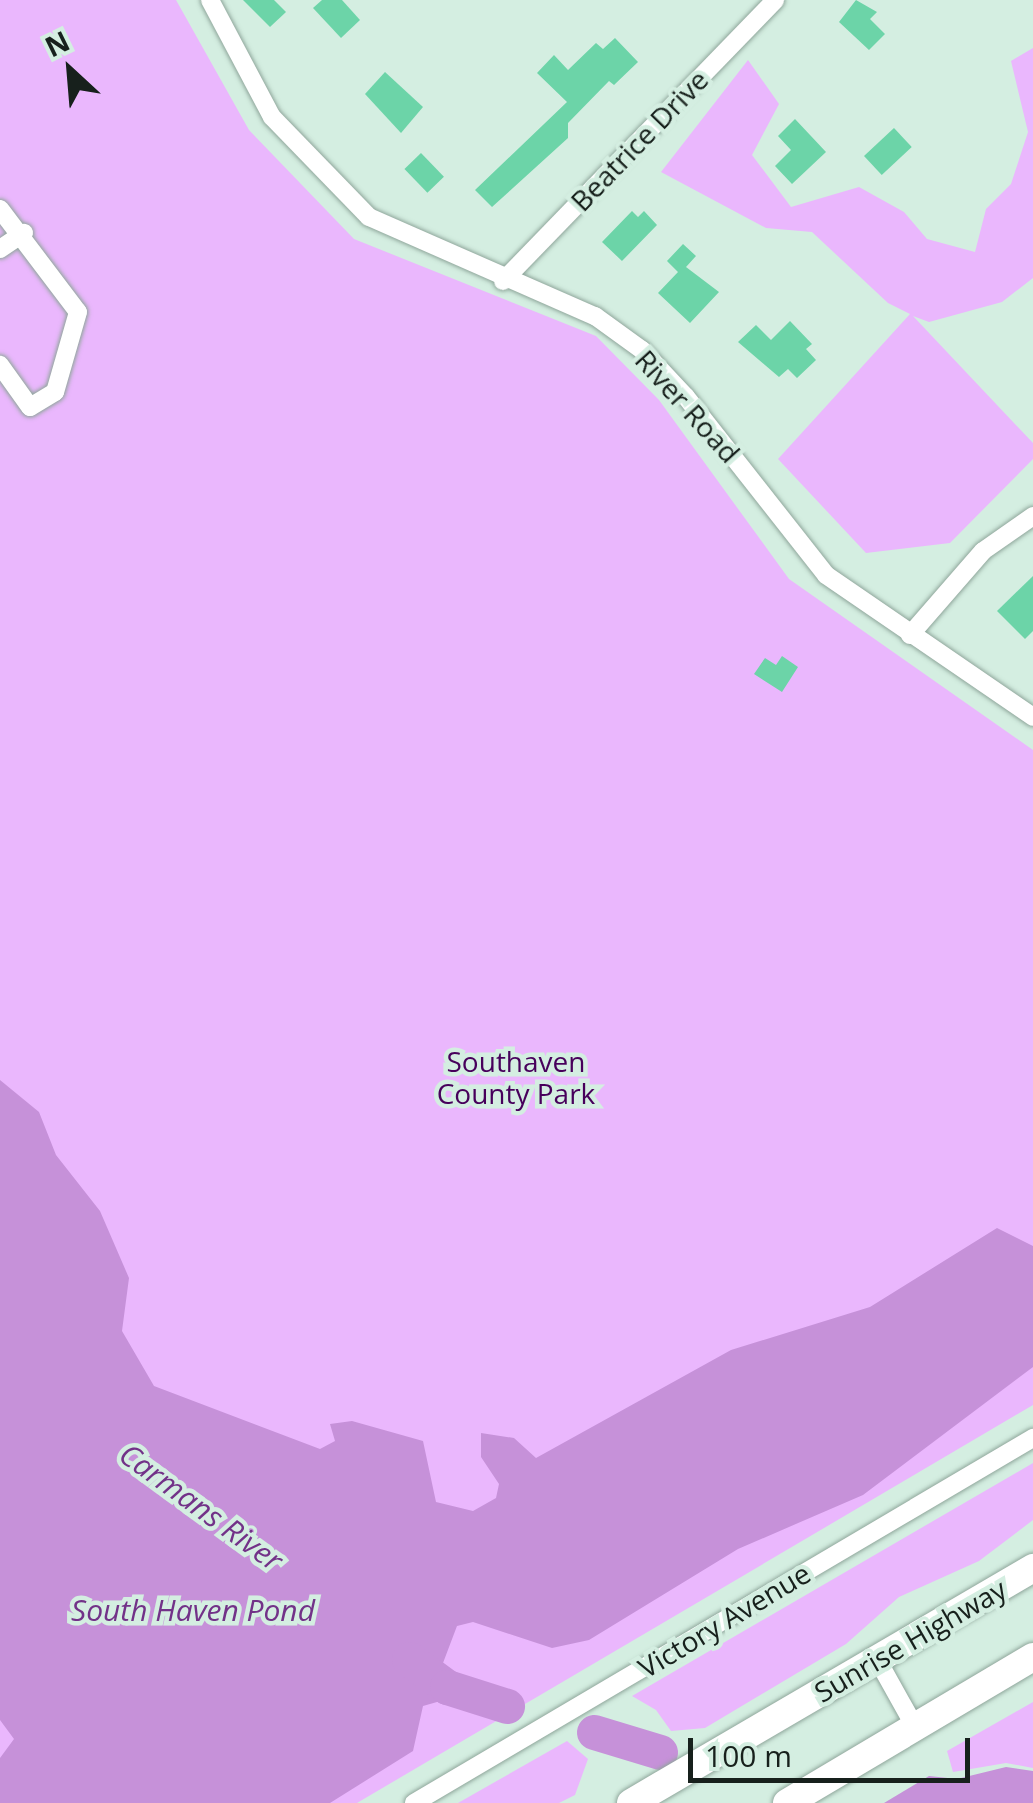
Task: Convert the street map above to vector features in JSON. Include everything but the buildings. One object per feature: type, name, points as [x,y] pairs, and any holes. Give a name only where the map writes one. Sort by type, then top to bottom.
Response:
[{"type":"highway","name":"Sunrise Highway","points":[[631,1803],[1033,1568]]},
{"type":"highway","points":[[786,1803],[1033,1657]]},
{"type":"street","name":"River Road","points":[[210,0],[272,118],[369,217],[503,281],[594,316],[642,350],[686,396],[826,575],[1033,717]]},
{"type":"street","name":"Beatrice Drive","points":[[503,281],[775,0]]},
{"type":"street","points":[[0,209],[24,233],[78,312],[55,392],[30,406],[0,365]]},
{"type":"street","points":[[0,249],[24,233]]},
{"type":"street","points":[[910,636],[983,552],[1033,516]]},
{"type":"street","name":"Victory Avenue","points":[[414,1803],[1033,1438]]},
{"type":"street","points":[[877,1659],[915,1727]]},
{"type":"green space","name":"Southaven County Park","points":[[0,0],[176,0],[249,130],[354,239],[596,336],[659,400],[789,579],[1033,750],[1033,1405],[357,1803],[0,1803]]},
{"type":"green space","points":[[1033,48],[1033,278],[1002,302],[929,322],[913,316],[1033,443],[1033,459],[950,543],[866,553],[778,459],[910,314],[888,303],[812,232],[766,228],[661,172],[748,60],[779,104],[752,155],[791,207],[859,187],[904,212],[927,239],[975,252],[986,209],[1011,184],[1028,132],[1011,61]]},
{"type":"green space","points":[[1033,1463],[1033,1520],[979,1561],[899,1597],[846,1644],[705,1728],[671,1731],[656,1710],[632,1696]]},
{"type":"green space","points":[[1033,1702],[1033,1768],[1006,1763],[953,1772],[947,1751]]},
{"type":"green space","points":[[567,1741],[588,1759],[575,1795],[559,1803],[458,1803]]},
{"type":"water","name":"South Haven Pond","points":[[0,1080],[39,1112],[56,1155],[100,1211],[129,1278],[122,1331],[154,1386],[320,1449],[335,1441],[330,1424],[352,1421],[423,1441],[436,1502],[473,1511],[496,1498],[499,1484],[481,1457],[481,1433],[514,1438],[536,1458],[731,1350],[870,1307],[997,1228],[1033,1246],[1033,1367],[863,1495],[738,1549],[589,1640],[552,1648],[473,1622],[457,1626],[443,1663],[451,1673],[444,1700],[423,1706],[413,1751],[330,1803],[0,1803],[0,1758],[14,1739],[0,1720]]},
{"type":"water","points":[[1006,1767],[1033,1771],[1033,1803],[884,1803],[929,1776],[957,1779]]},
{"type":"waterway","name":"Carmans River","points":[[409,1659],[447,1687],[507,1706]]},
{"type":"waterway","name":"Carmans River","points":[[594,1732],[660,1752]]}]
